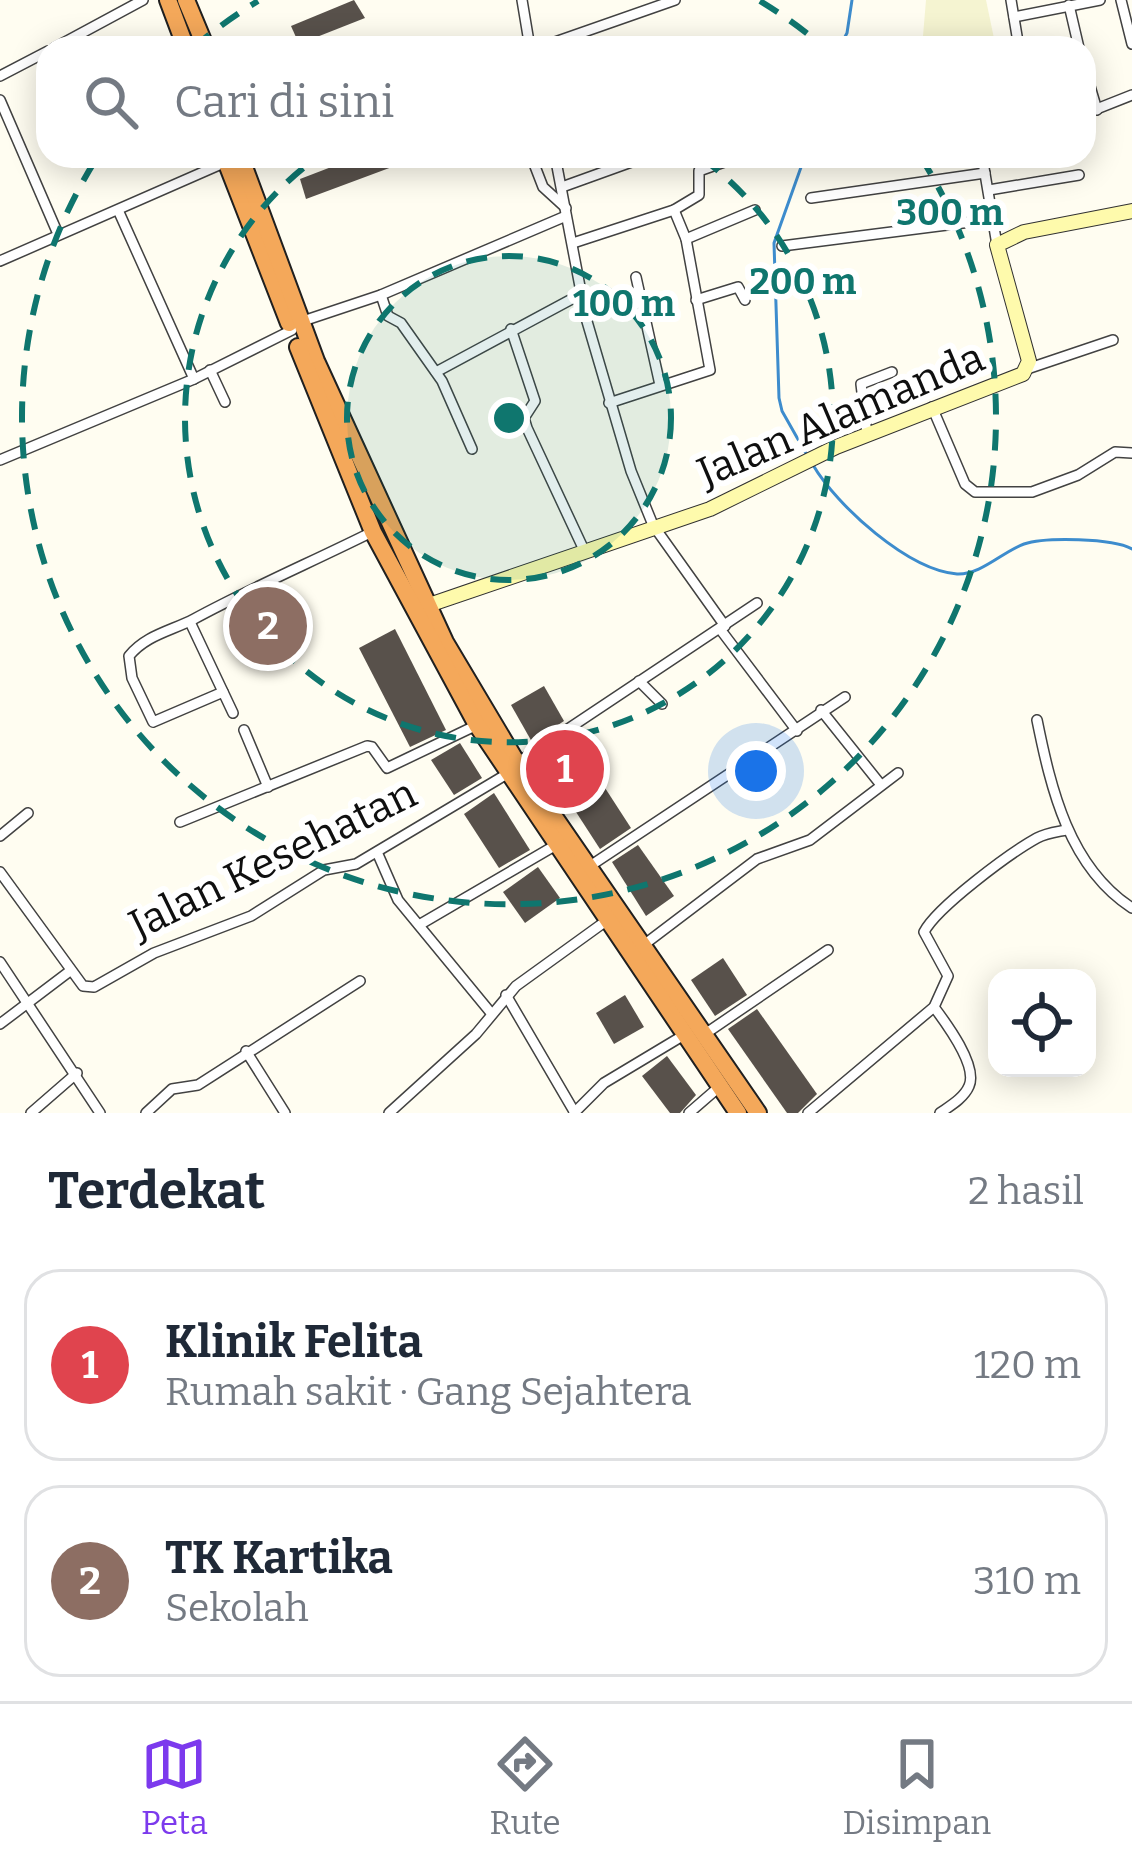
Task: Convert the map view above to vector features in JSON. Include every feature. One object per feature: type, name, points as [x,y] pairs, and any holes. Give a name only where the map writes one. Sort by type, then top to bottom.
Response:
[{"type":"highway","points":[[168,0],[182,36]]},
{"type":"highway","points":[[186,0],[201,36]]},
{"type":"highway","points":[[234,168],[373,532],[477,725],[587,868],[640,947],[738,1113]]},
{"type":"highway","points":[[296,326],[426,606],[556,845],[606,921],[758,1113]]},
{"type":"street","points":[[77,36],[143,0]]},
{"type":"street","points":[[522,0],[531,36]]},
{"type":"street","points":[[569,36],[675,0]]},
{"type":"street","points":[[1011,0],[1017,36]]},
{"type":"street","points":[[1014,17],[1100,0]]},
{"type":"street","points":[[1120,0],[1132,44]]},
{"type":"street","points":[[1069,5],[1076,36]]},
{"type":"street","points":[[0,76],[36,58]]},
{"type":"street","points":[[1096,107],[1132,95]]},
{"type":"street","points":[[0,100],[58,235]]},
{"type":"street","points":[[0,261],[208,168]]},
{"type":"street","points":[[536,168],[543,187],[566,212]]},
{"type":"street","points":[[558,168],[609,403],[653,525],[797,731]]},
{"type":"street","points":[[562,187],[615,168]]},
{"type":"street","points":[[574,243],[674,210],[699,195],[699,171],[707,168]]},
{"type":"street","points":[[984,168],[997,245],[1024,232],[1132,211]]},
{"type":"street","points":[[811,198],[985,173]]},
{"type":"street","points":[[988,190],[1079,175]]},
{"type":"street","points":[[118,210],[194,379]]},
{"type":"street","points":[[609,403],[710,370],[686,239],[674,210]]},
{"type":"street","points":[[686,239],[755,211]]},
{"type":"street","points":[[0,460],[194,379],[296,326],[381,295],[566,212]]},
{"type":"street","points":[[782,246],[994,218]]},
{"type":"street","name":"Jalan Alamanda","points":[[426,606],[710,509],[867,434],[1023,374],[1029,361],[997,245]]},
{"type":"street","points":[[636,277],[660,385]]},
{"type":"street","points":[[696,300],[738,287],[745,300]]},
{"type":"street","points":[[436,372],[583,293]]},
{"type":"street","points":[[381,295],[388,316],[401,323],[436,372],[472,449]]},
{"type":"street","points":[[511,329],[535,401],[524,418],[526,428],[584,550]]},
{"type":"street","points":[[1027,368],[1113,340]]},
{"type":"street","points":[[210,370],[225,401]]},
{"type":"street","points":[[867,434],[861,383],[892,372]]},
{"type":"street","points":[[168,389],[177,404]]},
{"type":"street","points":[[932,407],[965,484],[975,492],[1032,492],[1083,472],[1115,452],[1132,453]]},
{"type":"street","points":[[223,692],[158,723],[150,719],[128,666],[130,653],[165,629],[190,622],[390,523]]},
{"type":"street","name":"Jalan Kesehatan","points":[[70,970],[83,986],[94,987],[154,953],[251,916],[324,870],[356,864],[512,768],[757,603]]},
{"type":"street","points":[[190,622],[233,713]]},
{"type":"street","points":[[639,681],[662,704]]},
{"type":"street","points":[[587,868],[845,697]]},
{"type":"street","points":[[821,710],[881,784]]},
{"type":"street","points":[[1037,720],[1048,777],[1066,830],[1108,887],[1132,908]]},
{"type":"street","points":[[180,822],[367,746],[387,768],[477,725]]},
{"type":"street","points":[[244,730],[268,787]]},
{"type":"street","points":[[640,947],[757,859],[810,840],[898,773]]},
{"type":"street","points":[[0,836],[28,813]]},
{"type":"street","points":[[808,1113],[934,1007],[948,976],[924,932],[926,926],[1034,840],[1066,830]]},
{"type":"street","points":[[419,925],[556,845]]},
{"type":"street","points":[[377,852],[398,900],[490,1013]]},
{"type":"street","points":[[0,872],[70,970],[0,1024]]},
{"type":"street","points":[[389,1113],[476,1034],[506,995],[606,921]]},
{"type":"street","points":[[506,995],[574,1113],[604,1083],[693,1035],[828,950]]},
{"type":"street","points":[[0,962],[100,1113]]},
{"type":"street","points":[[146,1113],[172,1089],[198,1085],[360,981]]},
{"type":"street","points":[[934,1007],[951,1029],[971,1072],[966,1091],[940,1113]]},
{"type":"street","points":[[245,1051],[285,1113]]},
{"type":"street","points":[[31,1113],[77,1073]]},
{"type":"street","points":[[689,1113],[719,1087]]},
{"type":"green space","points":[[926,0],[986,0],[994,36],[923,36]]},
{"type":"building","points":[[354,0],[365,18],[319,36],[295,36],[291,26]]},
{"type":"building","points":[[329,168],[389,168],[306,199],[300,179]]},
{"type":"building","points":[[395,629],[446,730],[410,747],[359,648]]},
{"type":"building","points":[[544,686],[564,721],[532,742],[511,705]]},
{"type":"building","points":[[572,737],[631,828],[600,849],[541,758]]},
{"type":"building","points":[[460,743],[482,778],[454,795],[431,760]]},
{"type":"building","points":[[494,793],[530,850],[499,868],[464,814]]},
{"type":"building","points":[[638,845],[674,896],[646,916],[612,862]]},
{"type":"building","points":[[538,867],[560,898],[525,923],[503,892]]},
{"type":"building","points":[[723,958],[747,995],[715,1016],[691,980]]},
{"type":"building","points":[[625,995],[644,1027],[614,1044],[596,1013]]},
{"type":"building","points":[[757,1009],[817,1094],[798,1113],[787,1113],[728,1029]]},
{"type":"building","points":[[667,1056],[696,1095],[680,1113],[670,1113],[642,1076]]},
{"type":"waterway","points":[[845,36],[852,0]]},
{"type":"waterway","points":[[801,168],[774,243],[779,398],[808,457]]},
{"type":"waterway","points":[[813,465],[839,499],[876,533],[938,570],[966,573],[1024,544],[1047,540],[1095,541],[1132,549]]},
{"type":"place","name":"TK Kartika","points":[[268,626]]},
{"type":"place","name":"Klinik Felita","points":[[565,769]]}]
